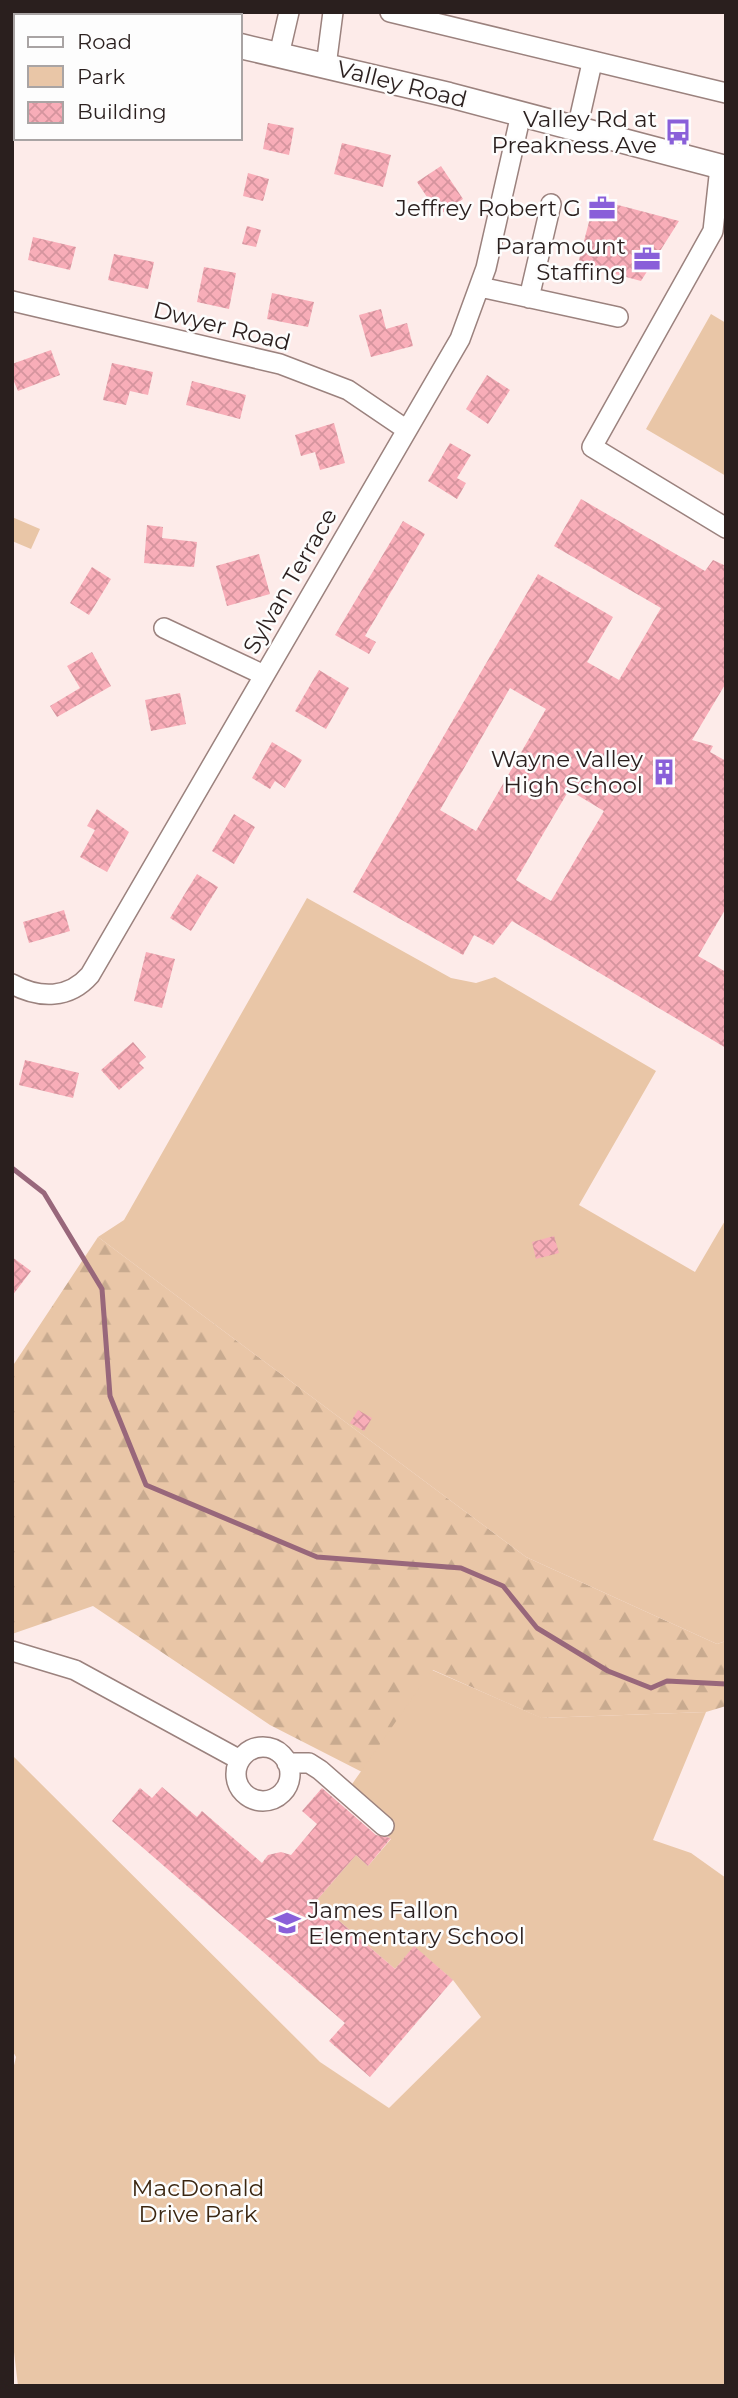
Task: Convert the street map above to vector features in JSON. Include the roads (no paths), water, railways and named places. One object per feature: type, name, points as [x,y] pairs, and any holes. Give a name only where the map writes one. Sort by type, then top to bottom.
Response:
[{"type":"main road","name":"Valley Road","points":[[242,46],[521,114],[723,168]]},
{"type":"street","points":[[279,55],[289,12]]},
{"type":"street","points":[[326,66],[333,12]]},
{"type":"street","points":[[390,12],[592,63],[726,93]]},
{"type":"street","points":[[577,129],[592,63]]},
{"type":"street","name":"Sylvan Terrace","points":[[12,984],[44,995],[60,994],[82,985],[90,975],[460,339],[480,287],[521,114]]},
{"type":"street","points":[[723,168],[713,231],[592,447],[726,528]]},
{"type":"street","points":[[529,298],[551,204]]},
{"type":"street","points":[[480,287],[618,317]]},
{"type":"street","name":"Dwyer Road","points":[[12,301],[303,372],[348,390],[407,430]]},
{"type":"street","points":[[164,628],[264,675]]},
{"type":"street","points":[[12,1651],[75,1670],[240,1760]]},
{"type":"street","points":[[258,1748],[278,1752],[287,1763],[288,1784],[282,1793],[267,1801],[252,1799],[238,1786],[236,1769],[240,1760],[258,1748]]},
{"type":"street","points":[[287,1763],[309,1763],[320,1770],[384,1826]]},
{"type":"waterway","points":[[12,1168],[44,1193],[102,1289],[110,1396],[146,1485],[317,1557],[461,1568],[503,1586],[537,1628],[608,1671],[651,1688],[667,1681],[726,1684]]},
{"type":"place","name":"Valley Rd at Preakness Ave","points":[[678,132]]},
{"type":"place","name":"Jeffrey Robert G","points":[[602,208]]},
{"type":"place","name":"Paramount Staffing","points":[[647,259]]},
{"type":"place","name":"Wayne Valley High School","points":[[664,772]]},
{"type":"place","name":"James Fallon Elementary School","points":[[287,1923]]},
{"type":"park label","name":"MacDonald Drive Park","points":[[198,2201]]}]
